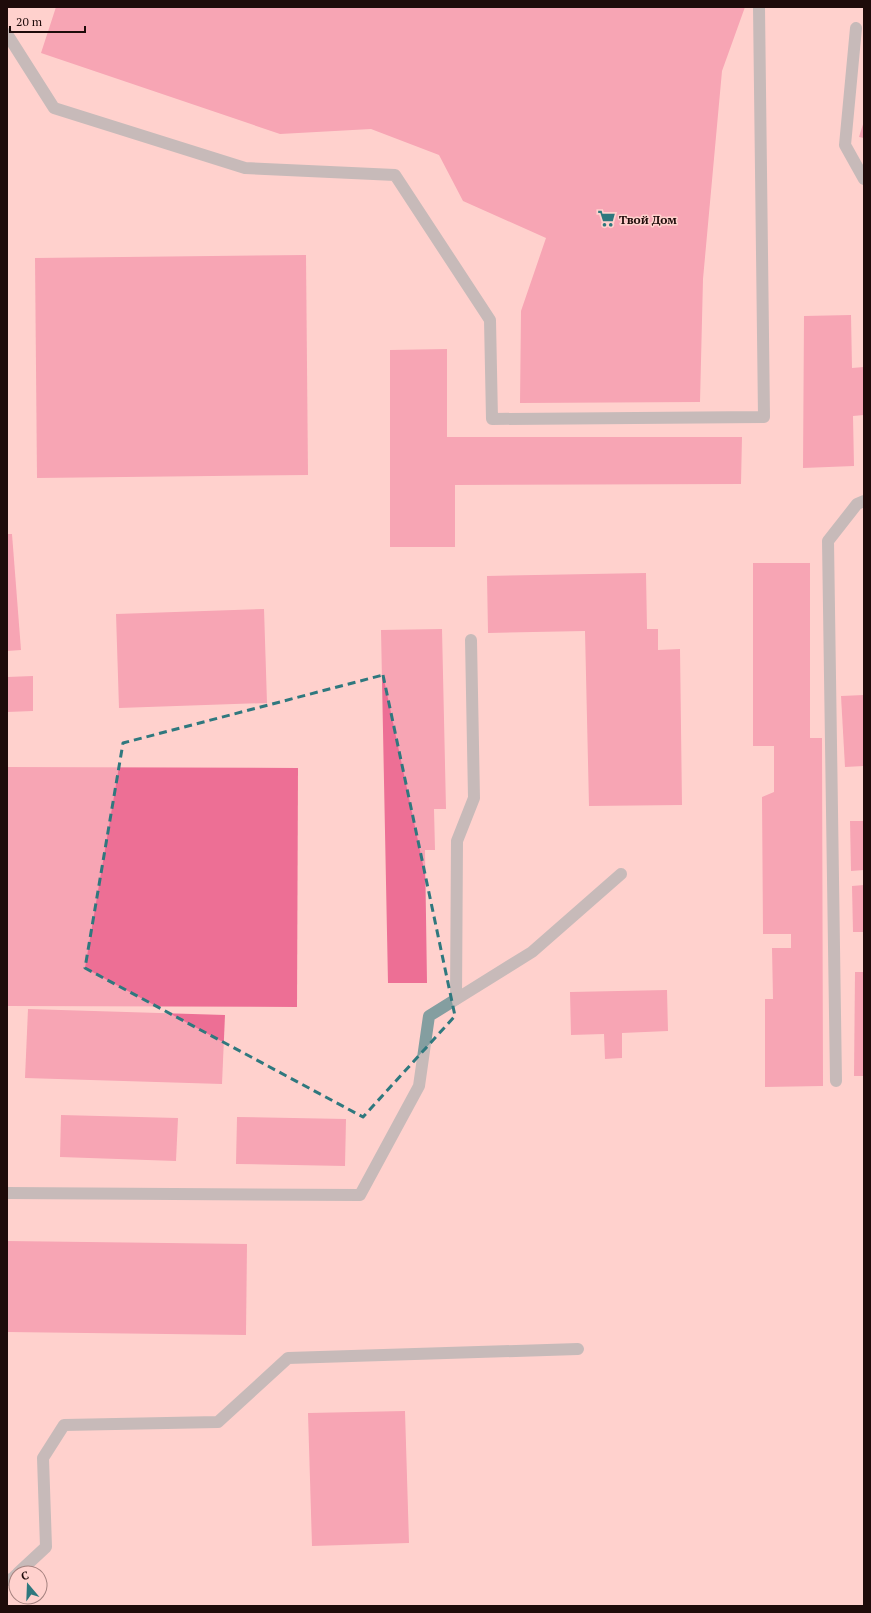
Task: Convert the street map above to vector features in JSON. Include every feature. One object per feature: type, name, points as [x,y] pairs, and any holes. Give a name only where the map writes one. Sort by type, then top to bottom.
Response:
[{"type":"lane","points":[[7,34],[54,108],[245,168],[395,175],[490,320],[492,419],[764,417],[759,7]]},
{"type":"lane","points":[[856,28],[845,145],[864,179]]},
{"type":"lane","points":[[836,1081],[828,541],[857,504],[864,501]]},
{"type":"lane","points":[[456,999],[457,841],[474,798],[471,640]]},
{"type":"lane","points":[[7,1193],[360,1195],[419,1086],[429,1016],[532,952],[621,874]]},
{"type":"lane","points":[[27,1565],[46,1547],[43,1458],[64,1425],[218,1422],[288,1358],[578,1349]]},
{"type":"highlighted area","points":[[383,675],[455,1016],[363,1117],[85,968],[123,743]]},
{"type":"building","name":"Твой Дом","points":[[56,7],[745,7],[722,71],[703,279],[700,402],[520,403],[521,311],[546,238],[463,201],[439,155],[371,129],[280,134],[41,53]]},
{"type":"building","points":[[864,121],[864,138],[859,137]]},
{"type":"building","points":[[306,255],[308,475],[37,478],[35,258]]},
{"type":"building","points":[[851,315],[852,368],[864,367],[864,415],[853,416],[854,466],[803,468],[804,316]]},
{"type":"building","points":[[447,349],[447,437],[742,437],[741,484],[455,485],[455,547],[390,547],[390,350]]},
{"type":"building","points":[[7,534],[12,534],[21,650],[7,651]]},
{"type":"building","points":[[753,563],[810,563],[810,738],[822,738],[823,1086],[765,1087],[765,999],[773,999],[772,948],[791,948],[791,934],[763,934],[762,797],[774,792],[774,746],[753,746]]},
{"type":"building","points":[[646,573],[647,629],[658,629],[658,650],[680,649],[682,805],[589,806],[585,631],[488,633],[487,576]]},
{"type":"building","points":[[264,609],[267,703],[119,708],[116,614]]},
{"type":"building","points":[[442,629],[446,809],[434,809],[435,850],[425,850],[427,983],[388,983],[381,630]]},
{"type":"building","points":[[33,676],[33,711],[7,712],[7,677]]},
{"type":"building","points":[[864,695],[864,766],[845,767],[841,696]]},
{"type":"building","points":[[7,767],[298,768],[297,1007],[7,1006]]},
{"type":"building","points":[[850,821],[864,821],[864,870],[851,871]]},
{"type":"building","points":[[864,885],[864,932],[853,932],[852,886]]},
{"type":"building","points":[[855,972],[864,972],[864,1076],[854,1076]]},
{"type":"building","points":[[667,990],[668,1031],[622,1033],[622,1058],[605,1059],[604,1034],[571,1035],[570,992]]},
{"type":"building","points":[[28,1009],[225,1015],[222,1084],[25,1078]]},
{"type":"building","points":[[61,1115],[178,1118],[176,1161],[60,1157]]},
{"type":"building","points":[[237,1117],[346,1119],[345,1166],[236,1164]]},
{"type":"building","points":[[7,1241],[247,1244],[246,1335],[7,1332]]},
{"type":"building","points":[[405,1411],[409,1543],[312,1546],[308,1413]]},
{"type":"place","name":"Твой Дом","points":[[606,219]]}]
